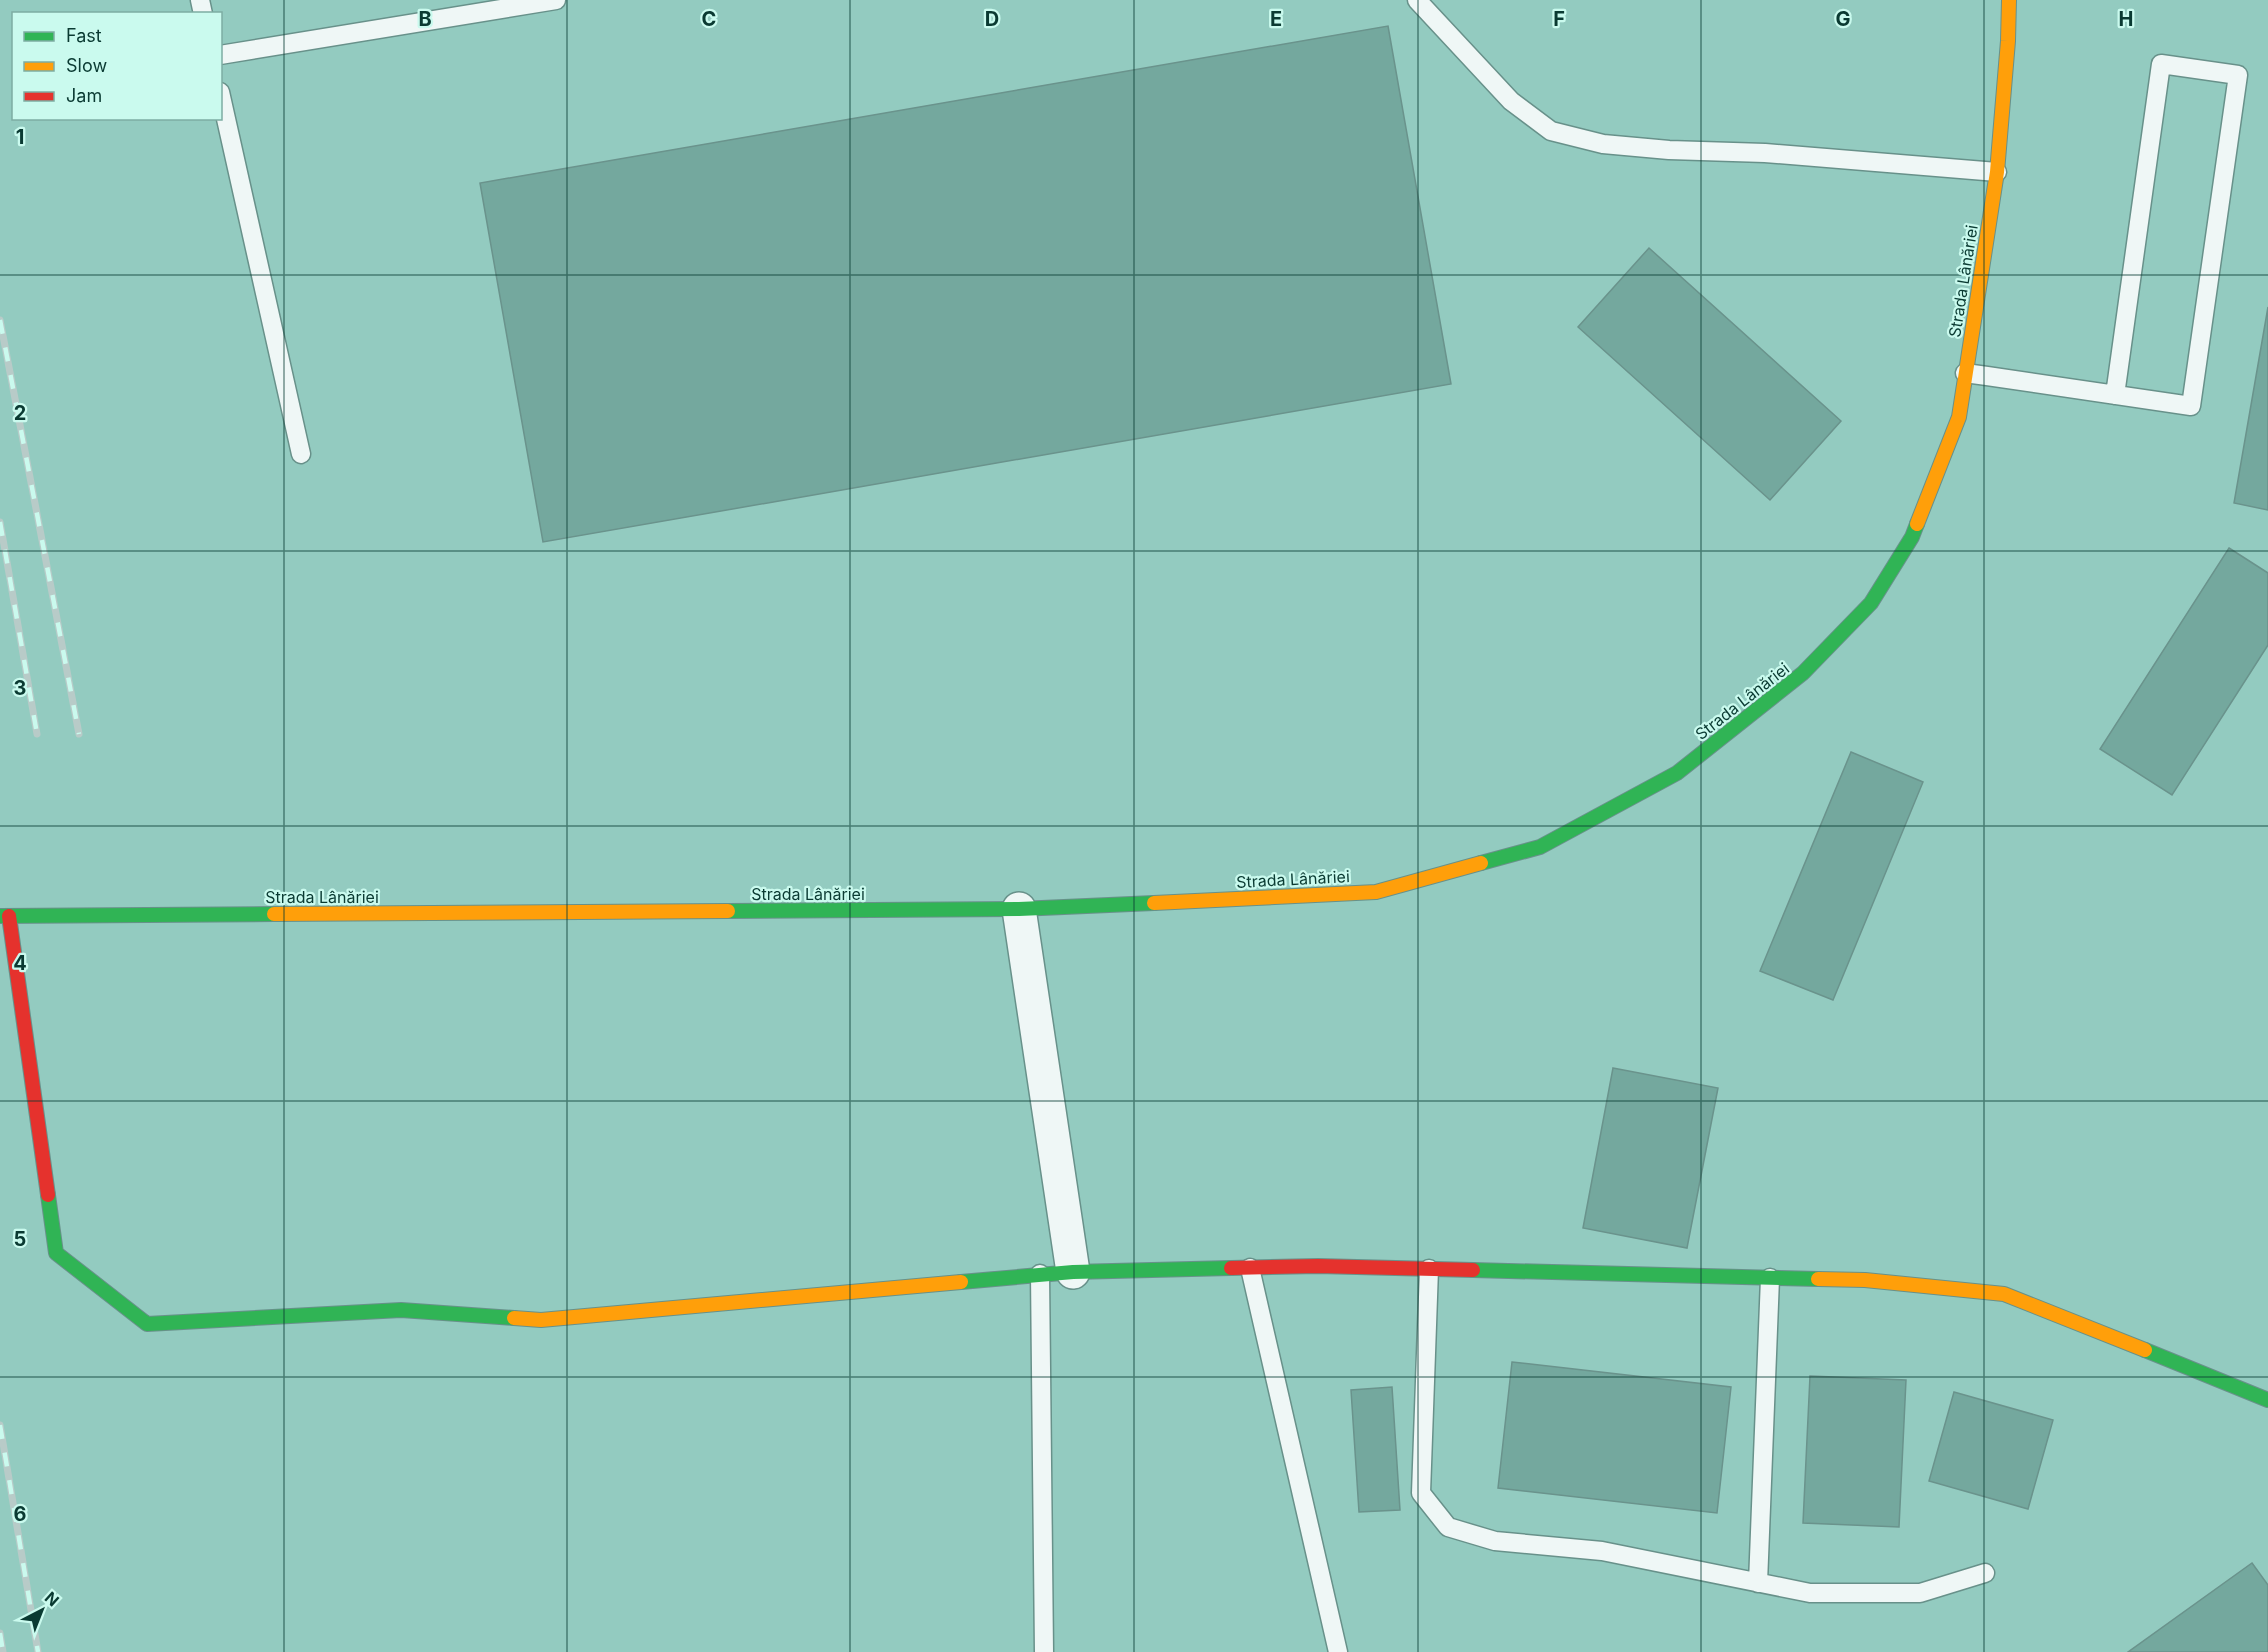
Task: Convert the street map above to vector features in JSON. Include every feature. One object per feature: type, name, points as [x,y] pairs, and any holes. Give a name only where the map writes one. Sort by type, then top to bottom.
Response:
[{"type":"street","name":"Strada Lânăriei","points":[[5,916],[1019,909],[1376,892],[1540,847],[1677,773],[1803,673],[1871,603],[1912,537],[1959,417],[1997,172],[2008,41],[2009,0]]},
{"type":"street","points":[[2008,41],[2024,12]]},
{"type":"street","points":[[1019,909],[1073,1272]]},
{"type":"street","points":[[5,916],[56,1254],[147,1324],[401,1310],[541,1320],[1073,1272],[1318,1266],[1865,1280],[2004,1294],[2268,1400]]},
{"type":"lane","points":[[222,55],[556,0]]},
{"type":"lane","points":[[1417,0],[1511,101],[1551,131],[1603,144],[1669,150],[1765,153],[1997,172]]},
{"type":"lane","points":[[1965,373],[2115,395],[2191,405],[2238,75],[2162,64],[2115,395]]},
{"type":"lane","points":[[222,101],[301,454]]},
{"type":"lane","points":[[1250,1268],[1338,1652]]},
{"type":"lane","points":[[1428,1269],[1421,1493],[1448,1527],[1495,1541],[1602,1551],[1810,1593],[1920,1593],[1985,1573]]},
{"type":"lane","points":[[1040,1274],[1044,1652]]},
{"type":"lane","points":[[1758,1583],[1770,1278]]},
{"type":"building","points":[[1388,26],[1451,384],[543,542],[480,183]]},
{"type":"building","points":[[1649,248],[1841,421],[1770,500],[1578,327]]},
{"type":"building","points":[[2268,307],[2268,510],[2234,503]]},
{"type":"building","points":[[2229,548],[2268,573],[2268,645],[2172,795],[2100,749]]},
{"type":"building","points":[[1851,752],[1923,782],[1833,1000],[1760,971]]},
{"type":"building","points":[[1613,1068],[1718,1088],[1687,1248],[1583,1228]]},
{"type":"building","points":[[1512,1362],[1731,1387],[1717,1513],[1498,1488]]},
{"type":"building","points":[[1810,1376],[1906,1380],[1899,1527],[1803,1523]]},
{"type":"building","points":[[1392,1387],[1400,1510],[1359,1512],[1351,1390]]},
{"type":"building","points":[[1954,1392],[2053,1420],[2028,1509],[1929,1481]]},
{"type":"building","points":[[2252,1563],[2268,1585],[2268,1652],[2128,1652]]},
{"type":"railway","points":[[0,320],[79,734]]},
{"type":"railway","points":[[0,522],[37,734]]},
{"type":"railway","points":[[0,1425],[38,1652]]},
{"type":"railway","points":[[0,1633],[3,1652]]},
{"type":"traffic: fast","points":[[1481,863],[1540,847],[1677,773],[1803,673],[1871,603],[1912,537],[1917,524]]},
{"type":"traffic: fast","points":[[728,911],[1019,909],[1154,903]]},
{"type":"traffic: fast","points":[[0,916],[274,914]]},
{"type":"traffic: fast","points":[[48,1195],[56,1253],[147,1324],[401,1310],[514,1318]]},
{"type":"traffic: fast","points":[[961,1282],[1073,1272],[1231,1268]]},
{"type":"traffic: fast","points":[[1473,1270],[1818,1279]]},
{"type":"traffic: fast","points":[[2145,1350],[2268,1400]]},
{"type":"traffic: slow","points":[[1917,524],[1959,417],[1997,172],[2008,41],[2009,0]]},
{"type":"traffic: slow","points":[[1154,903],[1376,892],[1481,863]]},
{"type":"traffic: slow","points":[[274,914],[728,911]]},
{"type":"traffic: slow","points":[[1818,1279],[1865,1280],[2004,1294],[2145,1350]]},
{"type":"traffic: slow","points":[[514,1318],[541,1320],[961,1282]]},
{"type":"traffic: jam","points":[[9,916],[48,1195]]},
{"type":"traffic: jam","points":[[1231,1268],[1318,1266],[1473,1270]]}]
